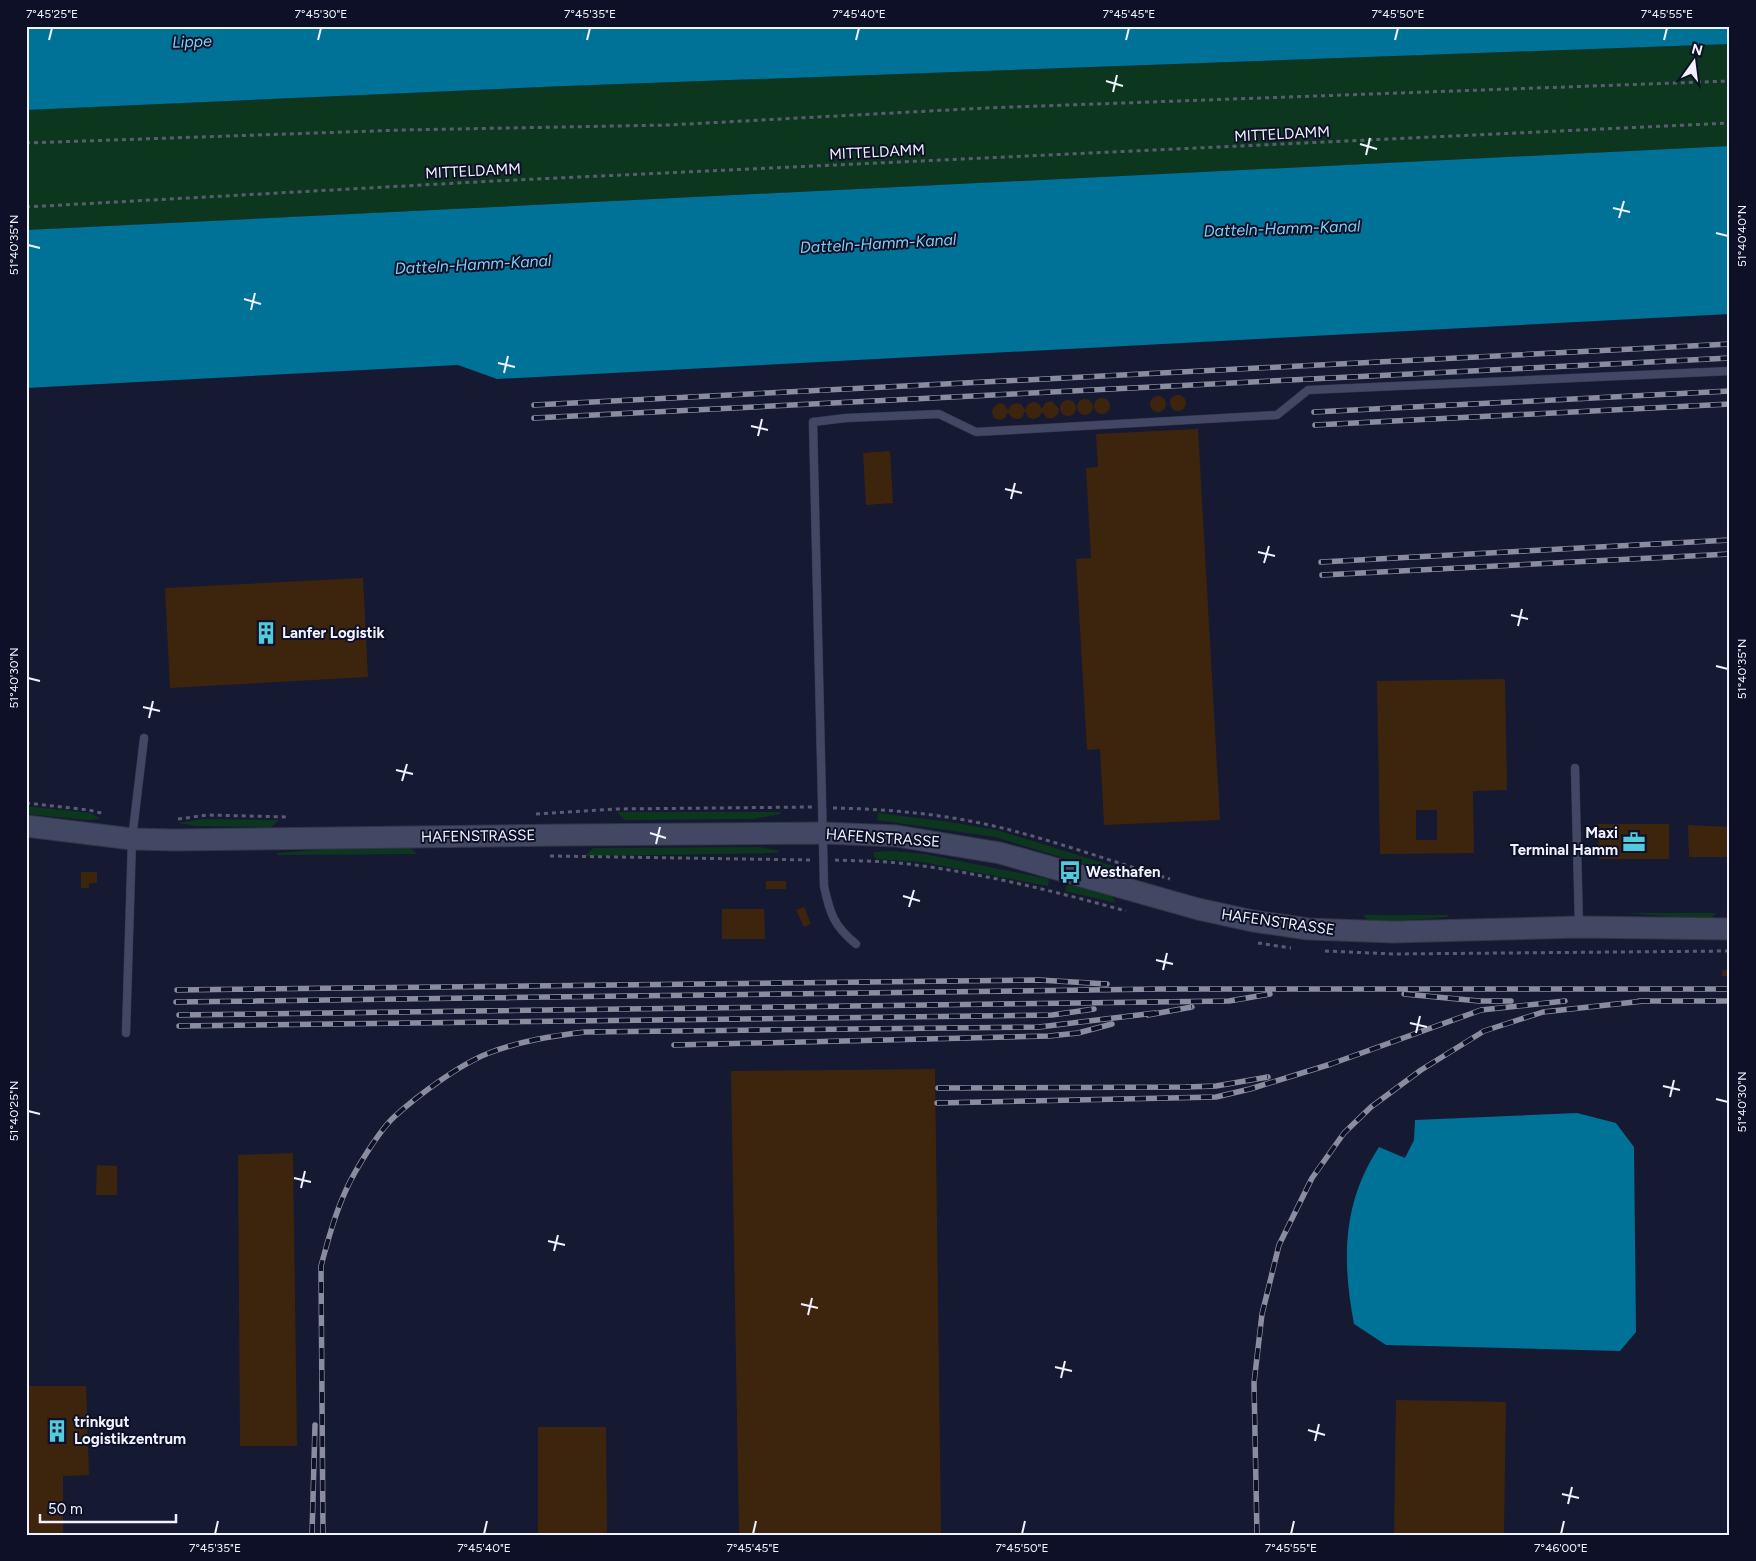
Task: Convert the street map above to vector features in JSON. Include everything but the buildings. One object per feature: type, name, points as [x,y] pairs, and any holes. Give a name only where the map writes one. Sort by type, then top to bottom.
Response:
[{"type":"street","name":"HAFENSTRASSE","points":[[26,826],[132,839],[824,833],[897,836],[970,846],[1070,872],[1198,909],[1253,921],[1308,928],[1393,932],[1578,927],[1730,930]]},
{"type":"lane","points":[[856,944],[842,933],[833,920],[824,886],[813,422],[846,418],[939,414],[976,432],[1277,415],[1308,390],[1730,371]]},
{"type":"lane","points":[[126,1032],[132,839],[144,738]]},
{"type":"lane","points":[[1575,768],[1578,927]]},
{"type":"path","points":[[26,144],[403,130],[669,125],[985,108],[1730,81]]},
{"type":"path","name":"MITTELDAMM","points":[[26,208],[494,180],[1730,123]]},
{"type":"path","points":[[541,856],[906,863],[1029,886],[1128,911]]},
{"type":"path","points":[[1255,943],[1292,948]]},
{"type":"path","points":[[1320,950],[1394,954],[1730,951]]},
{"type":"green space","points":[[1730,44],[1730,146],[26,230],[26,110],[565,86]]},
{"type":"green space","points":[[26,806],[91,813],[100,819],[87,820],[26,814]]},
{"type":"green space","points":[[617,812],[780,812],[781,814],[753,819],[625,820]]},
{"type":"green space","points":[[878,813],[997,830],[1126,870],[1116,874],[995,837],[877,820]]},
{"type":"green space","points":[[203,819],[279,820],[271,827],[196,826],[178,823]]},
{"type":"green space","points":[[409,846],[417,854],[278,855],[277,853],[343,848]]},
{"type":"green space","points":[[759,847],[780,851],[776,853],[585,856],[593,848]]},
{"type":"green space","points":[[891,851],[925,854],[1049,879],[1048,886],[922,862],[876,859],[874,856],[874,852]]},
{"type":"green space","points":[[1067,884],[1111,894],[1116,903],[1065,891]]},
{"type":"green space","points":[[1626,913],[1716,913],[1709,920]]},
{"type":"green space","points":[[1363,915],[1448,915],[1448,917],[1370,923]]},
{"type":"water","name":"Lippe","points":[[26,26],[1730,26],[1730,44],[565,86],[26,110]]},
{"type":"water","name":"Datteln-Hamm-Kanal","points":[[1730,146],[1730,314],[497,379],[458,365],[26,388],[26,230]]},
{"type":"water","points":[[1577,1113],[1616,1123],[1634,1147],[1636,1332],[1620,1351],[1386,1345],[1354,1324],[1348,1278],[1348,1233],[1358,1189],[1379,1147],[1405,1158],[1414,1140],[1415,1120]]},
{"type":"railway","points":[[534,405],[1730,344]]},
{"type":"railway","points":[[534,418],[1730,358]]},
{"type":"railway","points":[[1314,412],[1730,391]]},
{"type":"railway","points":[[1315,425],[1730,404]]},
{"type":"railway","points":[[1321,562],[1730,540]]},
{"type":"railway","points":[[1322,575],[1730,554]]},
{"type":"railway","points":[[177,990],[1039,980],[1107,984]]},
{"type":"railway","points":[[176,1002],[1161,989],[1730,989]]},
{"type":"railway","points":[[179,1015],[1229,1001],[1270,994]]},
{"type":"railway","points":[[1404,994],[1479,1001],[1511,1001]]},
{"type":"railway","points":[[937,1103],[1216,1097],[1250,1089],[1331,1064],[1481,1010],[1565,1001]]},
{"type":"railway","points":[[1639,1001],[1730,1001]]},
{"type":"railway","points":[[1257,1535],[1254,1383],[1262,1314],[1279,1245],[1312,1178],[1344,1133],[1371,1107],[1421,1070],[1484,1031],[1543,1012],[1644,1001]]},
{"type":"railway","points":[[1148,1015],[1192,1007]]},
{"type":"railway","points":[[179,1026],[1052,1015],[1094,1009]]},
{"type":"railway","points":[[323,1535],[321,1266],[326,1247],[346,1190],[361,1162],[381,1132],[403,1109],[452,1073],[478,1058],[512,1045],[548,1037],[585,1032],[1039,1027],[1155,1013]]},
{"type":"railway","points":[[674,1045],[1049,1036],[1078,1033],[1112,1024]]},
{"type":"railway","points":[[938,1088],[1186,1087],[1216,1086],[1268,1077]]},
{"type":"railway","points":[[312,1535],[315,1425]]},
{"type":"place","name":"Lanfer Logistik","points":[[266,633]]},
{"type":"place","name":"Maxi Terminal Hamm","points":[[1634,842]]},
{"type":"place","name":"Westhafen","points":[[1070,872]]},
{"type":"place","name":"trinkgut Logistikzentrum","points":[[57,1431]]}]
